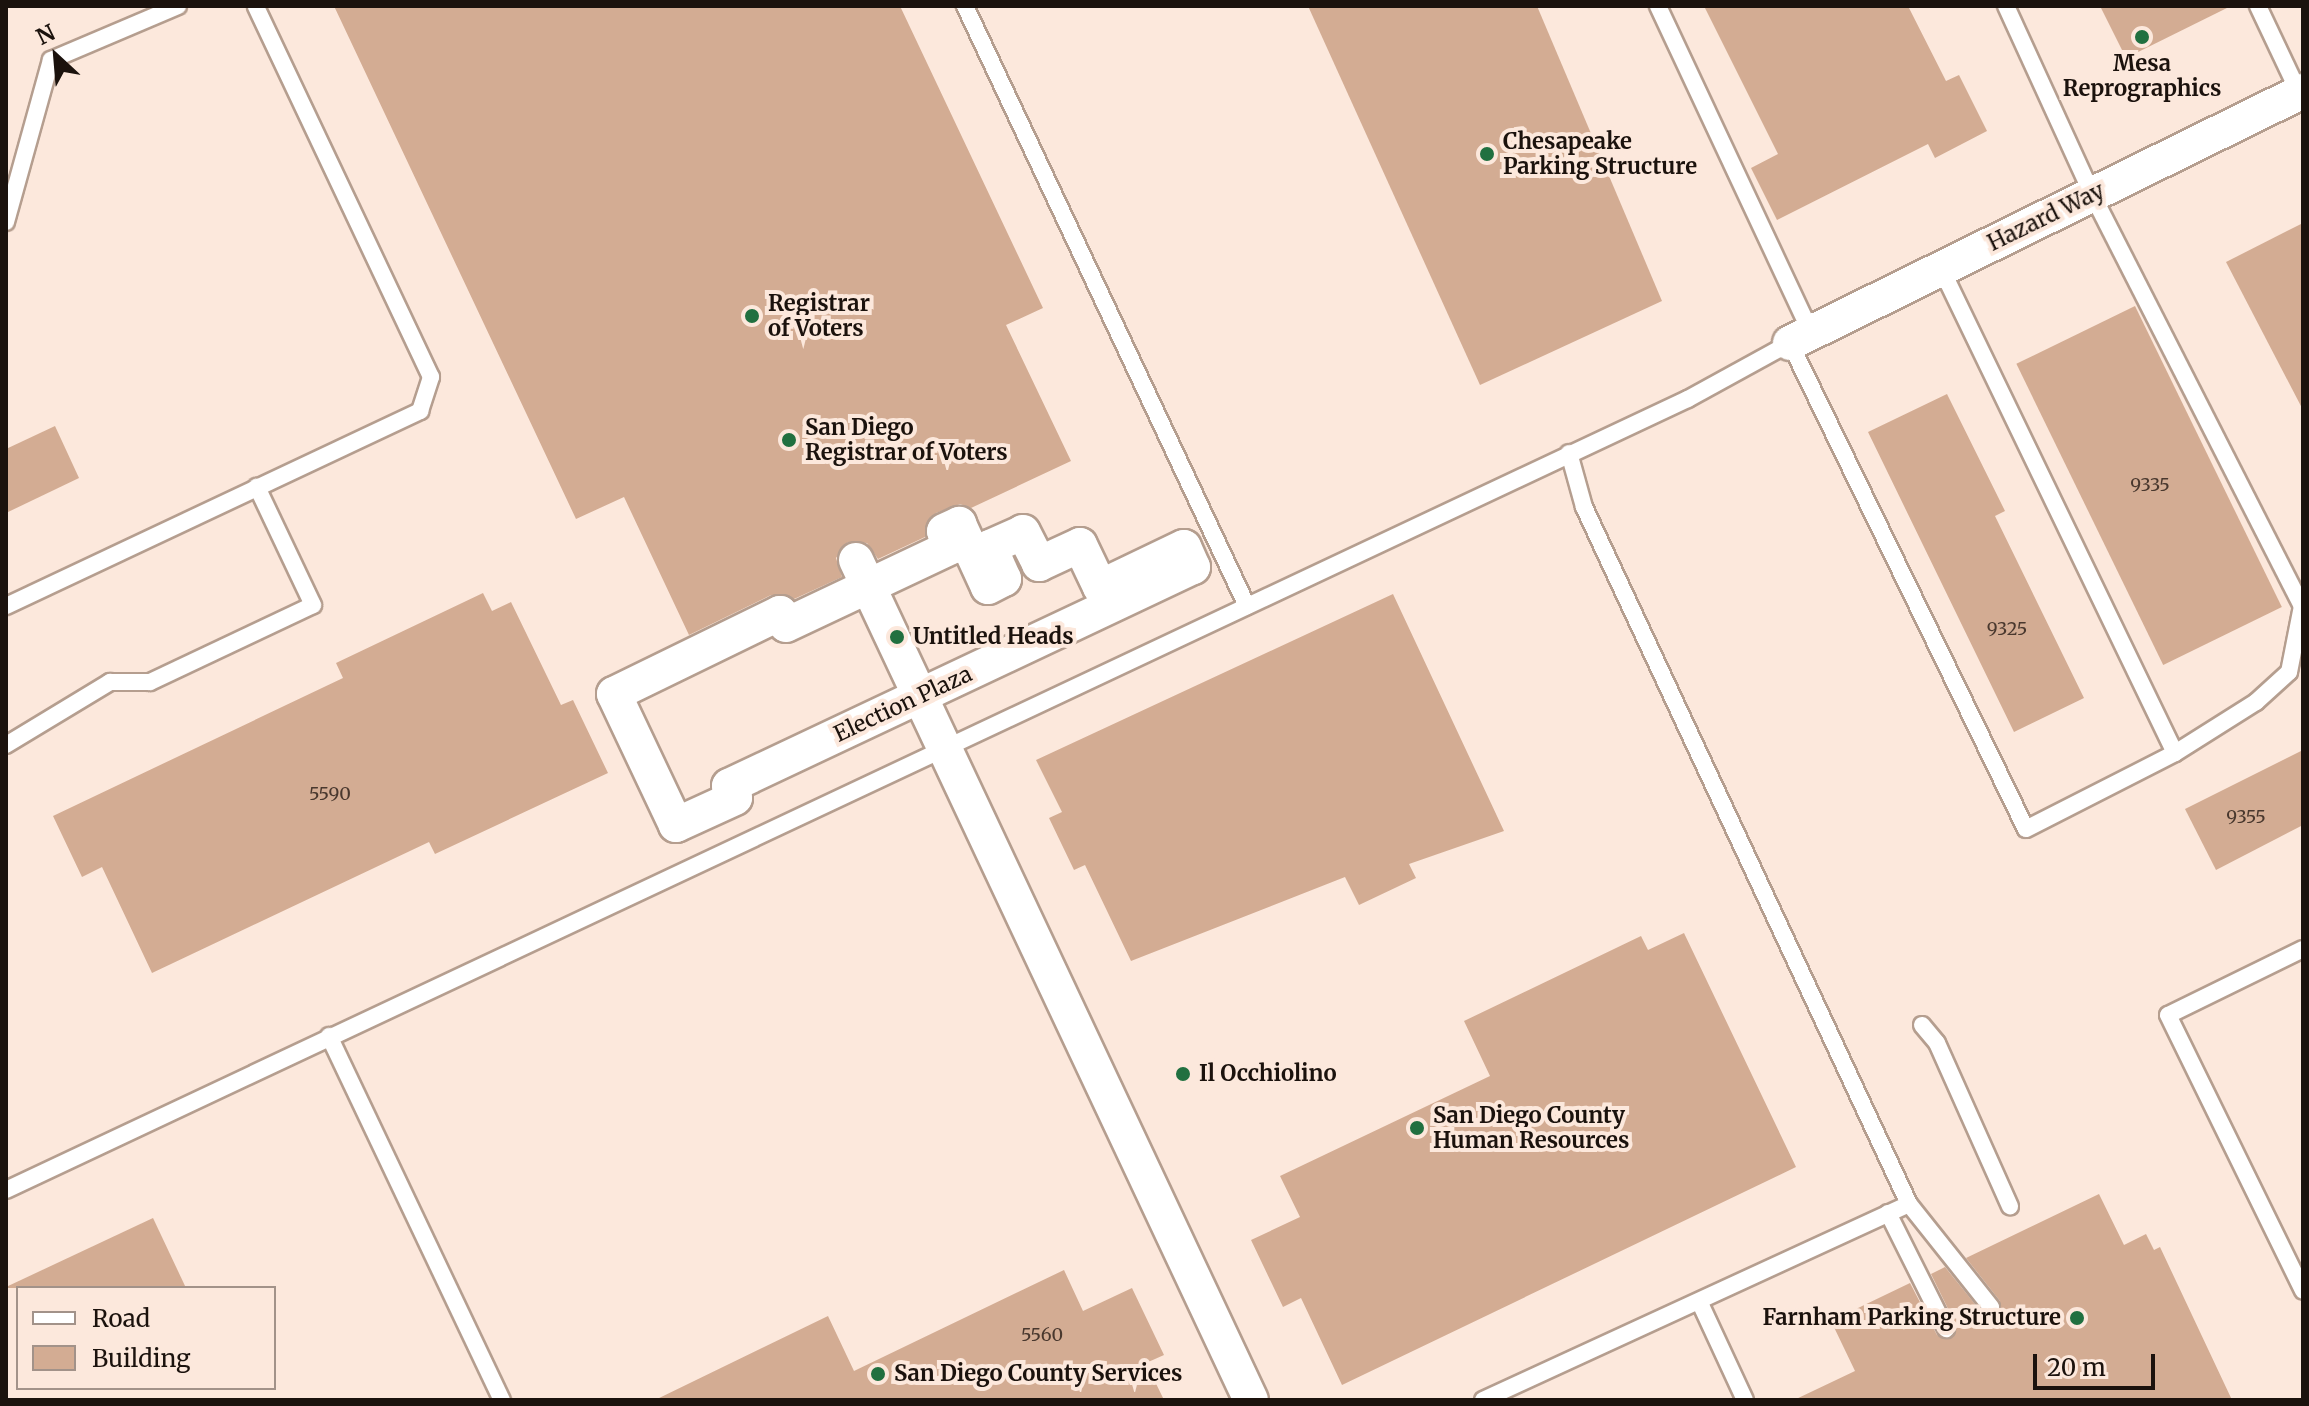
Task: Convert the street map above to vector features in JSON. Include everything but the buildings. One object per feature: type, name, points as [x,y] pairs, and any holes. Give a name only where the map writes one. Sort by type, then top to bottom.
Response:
[{"type":"street","name":"Hazard Way","points":[[1800,337],[2302,94]]},
{"type":"street","name":"Election Plaza","points":[[959,524],[988,587],[1004,579],[990,547],[1023,532],[1039,564],[1080,545],[1100,587],[1184,547],[1193,567],[729,786],[735,798],[676,825],[614,694],[780,613],[786,625],[862,573],[951,547],[944,531],[959,524]]},
{"type":"street","points":[[862,573],[1251,1400]]},
{"type":"lane","points":[[6,222],[51,60],[178,6]]},
{"type":"lane","points":[[6,606],[420,411],[431,377],[256,6]]},
{"type":"lane","points":[[965,6],[1247,606]]},
{"type":"lane","points":[[1658,6],[1800,337],[2026,829],[2175,753],[2256,702],[2289,672],[2302,606],[2092,194],[2006,6]]},
{"type":"lane","points":[[2258,6],[2302,94]]},
{"type":"lane","points":[[1941,268],[2175,753]]},
{"type":"lane","points":[[6,1190],[1569,453],[1800,337]]},
{"type":"lane","points":[[1569,453],[1584,507],[1909,1204],[1991,1307]]},
{"type":"lane","points":[[6,745],[110,682],[150,682],[313,605],[257,487]]},
{"type":"lane","points":[[2303,949],[2168,1015],[2303,1291]]},
{"type":"lane","points":[[1922,1025],[1937,1043],[2010,1206]]},
{"type":"lane","points":[[329,1036],[502,1400]]},
{"type":"lane","points":[[1483,1400],[1700,1303],[1909,1204]]},
{"type":"lane","points":[[1888,1213],[1946,1329]]},
{"type":"lane","points":[[1700,1303],[1745,1400]]},
{"type":"place","name":"Mesa Reprographics","points":[[2142,37]]},
{"type":"place","name":"Chesapeake Parking Structure","points":[[1487,154]]},
{"type":"place","name":"Registrar of Voters","points":[[752,316]]},
{"type":"place","name":"San Diego Registrar of Voters","points":[[789,440]]},
{"type":"place","name":"Untitled Heads","points":[[897,637]]},
{"type":"place","name":"Il Occhiolino","points":[[1183,1074]]},
{"type":"place","name":"San Diego County Human Resources","points":[[1417,1128]]},
{"type":"place","name":"Farnham Parking Structure","points":[[2077,1318]]},
{"type":"place","name":"San Diego County Services","points":[[878,1374]]}]
